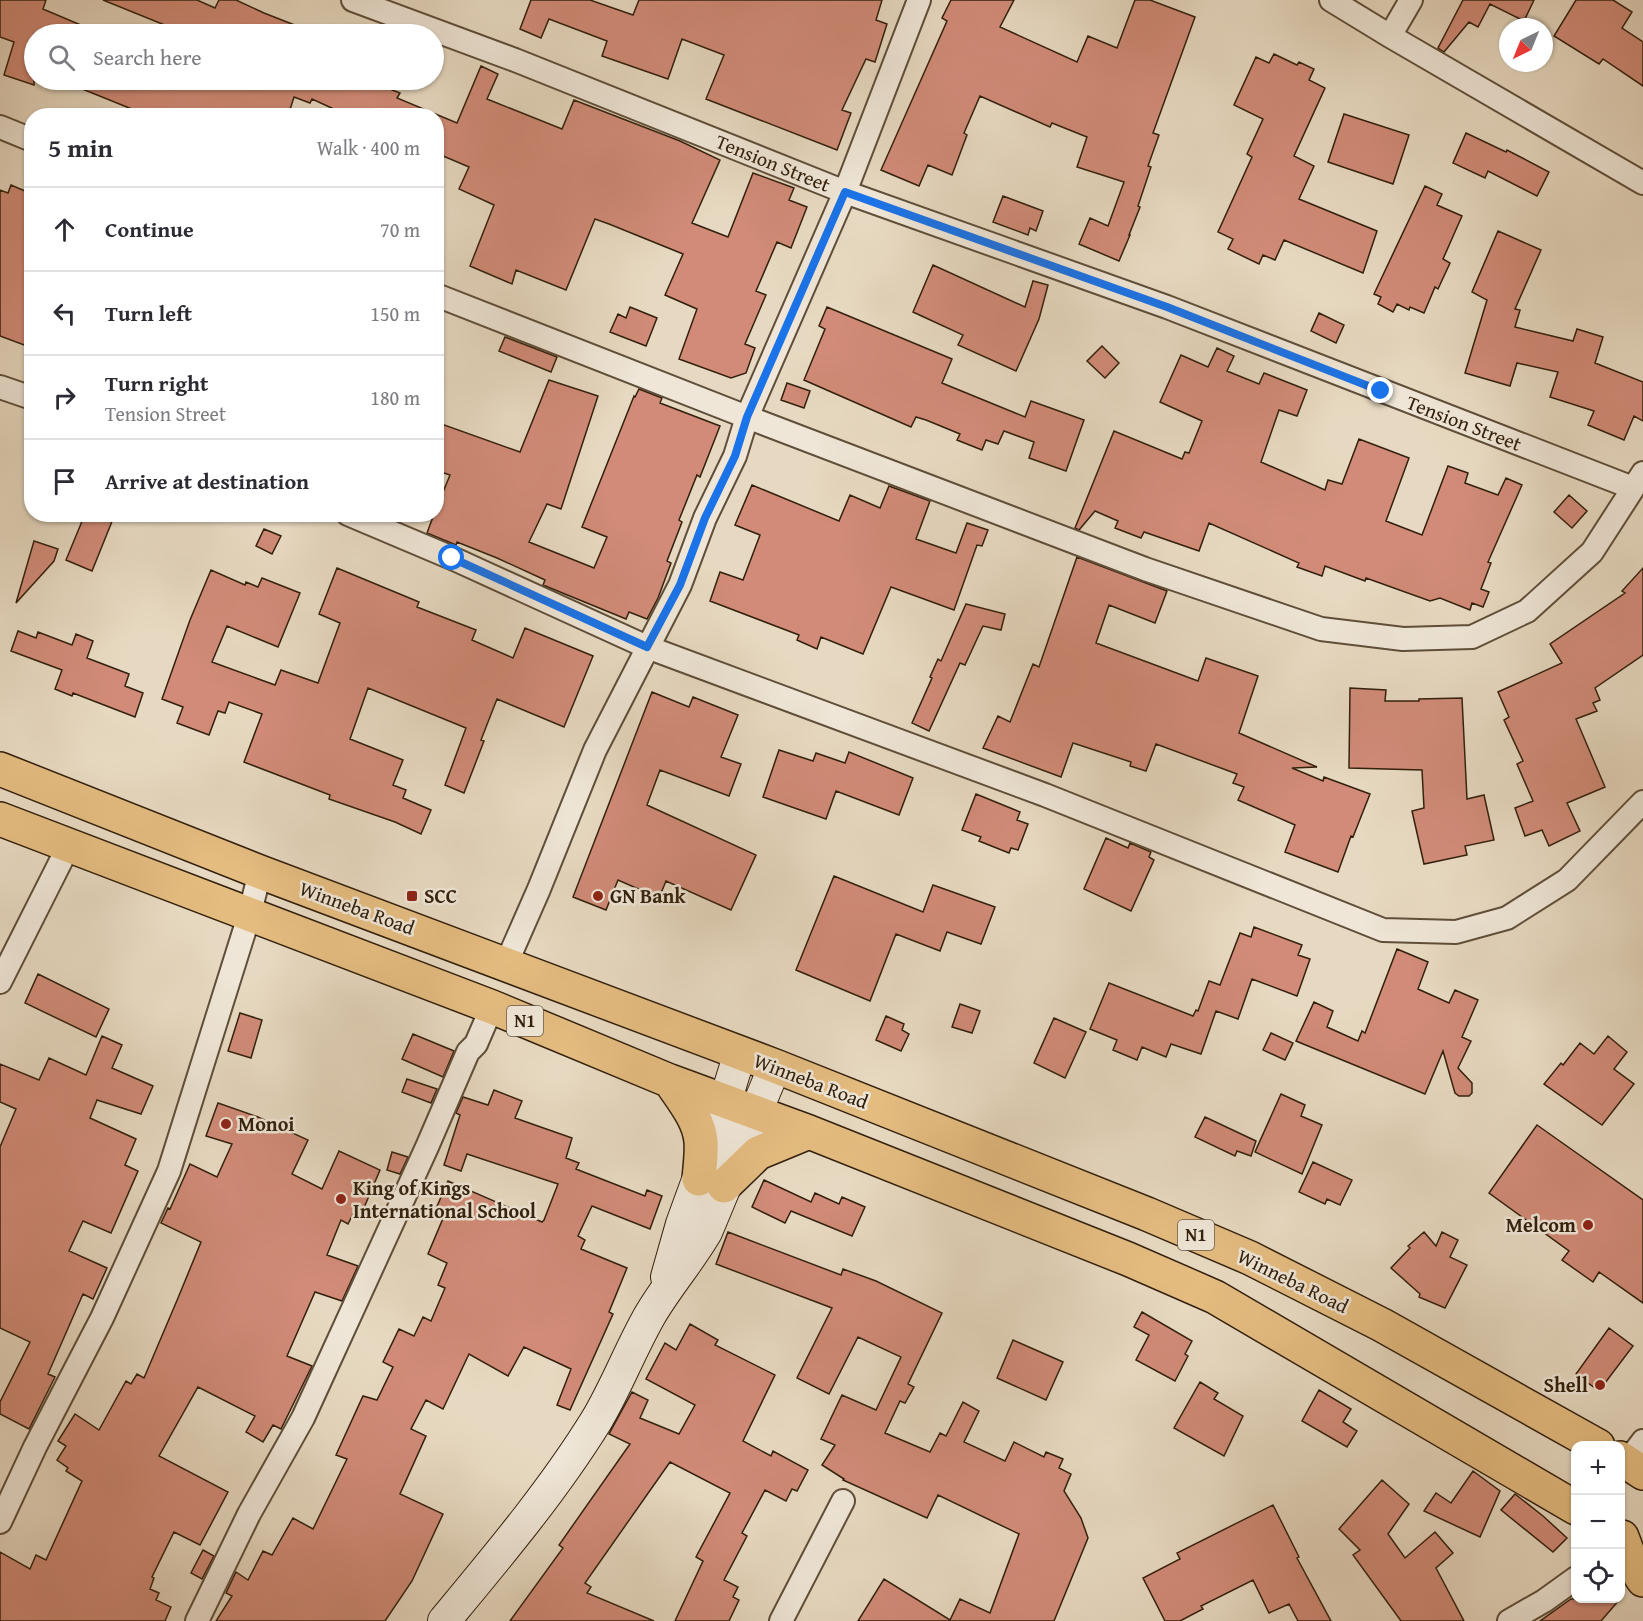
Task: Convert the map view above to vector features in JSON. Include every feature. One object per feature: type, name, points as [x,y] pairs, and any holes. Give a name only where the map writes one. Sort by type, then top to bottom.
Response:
[{"type":"highway","name":"Winneba Road","points":[[0,769],[260,872],[775,1066],[1147,1214],[1250,1258],[1382,1325],[1589,1441]]},
{"type":"highway","name":"N1","points":[[0,819],[492,1007],[670,1081],[809,1132],[1049,1227],[1215,1298],[1571,1506]]},
{"type":"highway","points":[[670,1081],[698,1126],[712,1183],[758,1153],[809,1132]]},
{"type":"highway","points":[[1049,1227],[1070,1184]]},
{"type":"highway","points":[[1629,1541],[1631,1561],[1643,1580]]},
{"type":"street","name":"Tension Street","points":[[352,0],[417,24]]},
{"type":"street","points":[[506,964],[595,750],[680,585],[705,518],[735,456],[747,417],[845,192],[919,0]]},
{"type":"street","points":[[1331,0],[1643,183]]},
{"type":"street","points":[[1390,36],[1411,0]]},
{"type":"street","name":"Tension Street","points":[[444,34],[845,192],[1167,307],[1638,481]]},
{"type":"street","points":[[0,127],[24,137]]},
{"type":"street","points":[[444,298],[1145,569],[1321,628],[1403,639],[1472,637],[1527,611],[1592,552],[1638,481]]},
{"type":"street","points":[[0,387],[24,395]]},
{"type":"street","points":[[367,522],[452,558],[647,647],[1045,795],[1383,930],[1456,932],[1508,918],[1567,880],[1643,802]]},
{"type":"street","points":[[0,982],[69,845]]},
{"type":"street","points":[[0,1522],[35,1447],[102,1318],[169,1171],[249,916],[260,872]]},
{"type":"street","points":[[197,1621],[249,1514],[303,1418],[468,1052],[476,1044],[492,1007]]},
{"type":"street","points":[[444,1621],[513,1538],[597,1420],[662,1297],[693,1256],[706,1232],[724,1102],[740,1053]]},
{"type":"street","points":[[712,1183],[756,1113],[775,1066]]},
{"type":"street","points":[[781,1621],[843,1501]]},
{"type":"street","points":[[1509,1621],[1571,1581]]},
{"type":"building","points":[[0,0],[46,0],[43,9],[78,24],[24,24],[24,82],[4,75],[14,42],[0,37]]},
{"type":"building","points":[[103,0],[197,0],[215,8],[219,0],[236,0],[292,24],[162,24]]},
{"type":"building","points":[[531,0],[590,0],[633,15],[639,0],[882,0],[876,20],[887,24],[875,62],[866,59],[842,110],[851,113],[837,150],[706,99],[724,55],[682,39],[668,79],[602,56],[607,41],[549,19],[541,38],[520,29]]},
{"type":"building","points":[[951,0],[1014,0],[1000,27],[1077,62],[1088,36],[1117,48],[1135,0],[1150,0],[1195,17],[1153,133],[1159,135],[1148,166],[1151,167],[1138,206],[1140,207],[1119,261],[1079,244],[1090,218],[1108,226],[1124,182],[1077,167],[1087,137],[1052,123],[1050,127],[980,96],[964,133],[967,135],[952,175],[928,165],[919,186],[881,170],[947,21],[942,18]]},
{"type":"building","points":[[1463,0],[1534,0],[1525,18],[1518,18],[1490,4],[1478,27],[1469,22],[1444,52],[1438,48]]},
{"type":"building","points":[[1576,0],[1613,0],[1632,12],[1622,28],[1643,42],[1643,86],[1603,59],[1599,64],[1554,36]]},
{"type":"building","points":[[1274,54],[1297,65],[1299,62],[1314,69],[1309,80],[1325,88],[1294,156],[1314,166],[1299,199],[1377,231],[1363,273],[1284,240],[1275,260],[1263,255],[1259,264],[1228,249],[1233,239],[1218,232],[1252,157],[1247,154],[1263,119],[1234,105],[1256,57],[1269,63]]},
{"type":"building","points":[[481,66],[498,74],[487,99],[562,129],[574,100],[680,141],[720,160],[692,223],[728,237],[753,173],[794,188],[789,200],[807,207],[791,248],[777,242],[756,291],[766,295],[745,344],[755,348],[746,373],[731,378],[679,359],[697,309],[665,295],[683,254],[609,224],[595,219],[566,290],[516,270],[512,284],[470,266],[494,205],[459,189],[469,167],[444,156],[444,118],[457,123]]},
{"type":"building","points":[[85,90],[392,90],[400,93],[397,98],[421,108],[332,108],[312,99],[310,103],[294,97],[291,108],[129,108]]},
{"type":"building","points":[[1344,114],[1409,135],[1393,184],[1328,162]]},
{"type":"building","points":[[1466,133],[1506,152],[1507,150],[1549,172],[1537,196],[1488,171],[1485,178],[1453,163]]},
{"type":"building","points":[[11,185],[24,191],[24,345],[0,336],[0,190],[8,193]]},
{"type":"building","points":[[1425,186],[1442,194],[1437,205],[1462,216],[1443,259],[1450,263],[1438,289],[1435,287],[1424,313],[1410,307],[1409,310],[1397,304],[1393,312],[1378,304],[1381,297],[1374,294]]},
{"type":"building","points":[[1003,196],[1043,211],[1036,231],[1030,228],[1028,235],[993,222]]},
{"type":"building","points":[[1498,231],[1541,250],[1515,309],[1520,310],[1515,327],[1573,341],[1577,329],[1603,337],[1595,363],[1643,382],[1643,421],[1634,416],[1624,440],[1588,425],[1594,411],[1550,397],[1558,372],[1517,363],[1510,386],[1465,373],[1487,300],[1472,292]]},
{"type":"building","points":[[933,265],[1025,307],[1033,281],[1048,285],[1039,319],[1016,371],[958,345],[963,335],[913,312]]},
{"type":"building","points":[[630,307],[657,318],[646,346],[610,332],[618,314],[626,318]]},
{"type":"building","points":[[827,307],[952,359],[942,383],[1025,417],[1031,401],[1084,420],[1066,471],[1029,458],[1034,442],[1004,431],[998,444],[986,440],[982,450],[957,440],[960,434],[926,420],[916,417],[911,427],[804,380],[825,329],[819,326]]},
{"type":"building","points":[[1319,313],[1344,325],[1336,343],[1311,331]]},
{"type":"building","points":[[505,337],[557,357],[551,372],[499,351]]},
{"type":"building","points":[[1102,346],[1119,363],[1105,378],[1087,361]]},
{"type":"building","points":[[1217,348],[1234,356],[1227,371],[1259,384],[1264,373],[1307,390],[1297,416],[1279,410],[1261,462],[1325,490],[1328,480],[1342,484],[1359,439],[1409,458],[1386,521],[1422,535],[1448,466],[1468,473],[1465,483],[1498,495],[1506,478],[1522,485],[1488,562],[1491,563],[1481,589],[1489,592],[1483,607],[1472,603],[1470,610],[1440,598],[1430,601],[1325,566],[1322,576],[1297,567],[1299,563],[1209,523],[1199,551],[1144,532],[1141,538],[1115,528],[1118,521],[1095,511],[1079,530],[1075,528],[1114,431],[1182,459],[1185,452],[1189,453],[1202,421],[1160,402],[1181,355],[1208,367]]},
{"type":"building","points":[[549,380],[598,396],[561,509],[547,504],[529,542],[594,568],[607,537],[582,527],[634,396],[639,389],[662,398],[660,403],[720,426],[700,477],[697,475],[679,520],[682,522],[667,561],[671,563],[658,598],[647,619],[629,612],[626,619],[543,585],[545,580],[497,558],[427,533],[431,522],[444,522],[444,490],[450,475],[444,473],[444,425],[520,452]]},
{"type":"building","points":[[787,383],[810,391],[804,408],[781,400]]},
{"type":"building","points":[[752,485],[839,521],[850,495],[880,508],[889,486],[930,501],[916,539],[956,553],[967,523],[988,530],[982,546],[977,545],[954,610],[891,587],[863,654],[821,637],[817,649],[797,640],[799,635],[710,601],[720,572],[743,580],[760,535],[735,525]]},
{"type":"building","points":[[1569,495],[1587,511],[1572,528],[1554,512]]},
{"type":"building","points":[[82,522],[112,522],[92,571],[66,560]]},
{"type":"building","points":[[264,529],[281,536],[272,554],[256,546]]},
{"type":"building","points":[[34,541],[58,549],[54,561],[16,603]]},
{"type":"building","points":[[1077,557],[1167,591],[1155,623],[1109,605],[1096,643],[1198,681],[1206,658],[1258,676],[1239,733],[1317,767],[1292,768],[1323,781],[1324,777],[1370,794],[1338,872],[1285,852],[1295,825],[1238,800],[1244,787],[1233,783],[1237,774],[1156,744],[1146,771],[1130,766],[1131,762],[1073,743],[1061,777],[983,748],[998,716],[1010,722],[1033,664],[1039,667]]},
{"type":"building","points":[[337,568],[419,602],[417,607],[476,630],[472,640],[513,658],[525,628],[593,656],[564,727],[497,699],[464,793],[445,785],[466,728],[368,688],[350,739],[403,760],[393,785],[406,790],[403,798],[431,810],[421,834],[395,822],[329,799],[330,795],[244,762],[262,714],[229,702],[225,713],[218,711],[209,735],[177,723],[183,707],[162,699],[190,620],[211,570],[245,585],[246,582],[258,587],[262,578],[300,593],[278,647],[227,626],[212,662],[275,685],[281,670],[318,683],[340,623],[319,614]]},
{"type":"building","points":[[1643,568],[1643,655],[1595,688],[1600,700],[1593,703],[1597,711],[1576,719],[1605,787],[1567,803],[1580,831],[1549,846],[1542,830],[1525,836],[1515,808],[1533,801],[1517,764],[1523,761],[1504,720],[1509,717],[1498,692],[1562,663],[1550,644],[1625,593],[1622,591]]},
{"type":"building","points":[[966,604],[1005,614],[1001,630],[983,626],[965,665],[960,663],[929,731],[912,723],[938,659],[941,661]]},
{"type":"building","points":[[18,631],[36,638],[38,632],[72,645],[76,634],[93,641],[87,658],[129,674],[125,686],[143,693],[135,717],[73,693],[72,696],[55,689],[62,670],[11,651]]},
{"type":"building","points":[[1350,688],[1386,690],[1385,701],[1462,698],[1467,799],[1484,795],[1494,840],[1465,846],[1467,855],[1424,864],[1412,811],[1424,808],[1422,770],[1349,768]]},
{"type":"building","points":[[652,692],[689,707],[693,697],[738,715],[721,757],[741,764],[729,796],[660,770],[647,805],[756,855],[731,910],[666,881],[659,898],[618,880],[606,910],[573,897]]},
{"type":"building","points":[[779,750],[813,761],[816,753],[845,763],[849,752],[913,778],[899,815],[836,791],[826,819],[763,797]]},
{"type":"building","points":[[976,794],[1020,812],[1017,820],[1028,824],[1018,850],[1011,848],[1009,853],[979,841],[981,837],[962,830]]},
{"type":"building","points":[[1106,838],[1128,848],[1130,843],[1151,852],[1149,857],[1154,860],[1131,911],[1084,889]]},
{"type":"building","points":[[834,876],[923,912],[933,885],[995,907],[981,944],[947,932],[940,951],[896,934],[870,1001],[796,970]]},
{"type":"building","points":[[1254,927],[1302,945],[1298,955],[1310,959],[1297,996],[1252,979],[1238,1019],[1216,1011],[1201,1054],[1171,1044],[1166,1057],[1142,1047],[1137,1060],[1113,1050],[1117,1040],[1090,1029],[1109,983],[1193,1016],[1196,1010],[1198,1011],[1209,981],[1220,985],[1240,933],[1251,937]]},
{"type":"building","points":[[1397,949],[1428,962],[1418,989],[1449,1003],[1455,990],[1478,1000],[1462,1037],[1471,1041],[1458,1068],[1472,1083],[1472,1093],[1469,1096],[1459,1096],[1455,1093],[1443,1051],[1425,1094],[1296,1041],[1314,1002],[1333,1011],[1327,1027],[1358,1041],[1362,1031],[1365,1033]]},
{"type":"building","points":[[38,974],[109,1009],[96,1037],[25,1003]]},
{"type":"building","points":[[960,1004],[980,1011],[972,1033],[952,1027]]},
{"type":"building","points":[[240,1013],[262,1020],[251,1058],[228,1051]]},
{"type":"building","points":[[886,1016],[904,1024],[902,1030],[909,1034],[901,1051],[876,1040]]},
{"type":"building","points":[[1054,1018],[1086,1032],[1065,1078],[1034,1063]]},
{"type":"building","points":[[1271,1033],[1293,1043],[1285,1060],[1263,1050]]},
{"type":"building","points":[[413,1034],[454,1051],[443,1077],[402,1059]]},
{"type":"building","points":[[102,1036],[122,1045],[112,1068],[153,1086],[141,1114],[97,1100],[90,1118],[136,1139],[125,1165],[138,1171],[111,1233],[83,1221],[69,1251],[107,1268],[93,1299],[83,1294],[48,1374],[55,1377],[29,1429],[0,1414],[0,1402],[30,1342],[0,1328],[0,1147],[16,1109],[0,1102],[0,1064],[39,1080],[49,1058],[86,1075]]},
{"type":"building","points":[[1608,1036],[1627,1052],[1614,1069],[1634,1084],[1602,1125],[1544,1084],[1580,1043],[1594,1054]]},
{"type":"building","points":[[407,1079],[437,1089],[431,1103],[402,1092]]},
{"type":"building","points":[[494,1090],[522,1101],[515,1118],[572,1138],[566,1158],[579,1163],[576,1169],[645,1196],[647,1190],[662,1196],[650,1229],[592,1206],[578,1236],[585,1240],[581,1249],[627,1268],[609,1312],[613,1314],[570,1410],[557,1405],[571,1369],[524,1347],[508,1376],[469,1354],[443,1409],[426,1400],[411,1429],[426,1436],[400,1494],[443,1514],[412,1581],[385,1621],[216,1621],[232,1596],[226,1593],[236,1572],[248,1580],[263,1551],[272,1555],[293,1518],[313,1529],[347,1459],[336,1455],[363,1396],[377,1400],[393,1367],[383,1362],[399,1329],[414,1336],[423,1317],[431,1321],[445,1288],[438,1285],[447,1263],[428,1254],[444,1216],[435,1211],[448,1181],[542,1222],[544,1220],[558,1184],[467,1154],[461,1171],[444,1165],[460,1115],[456,1113],[463,1097],[488,1105]]},
{"type":"building","points":[[1281,1094],[1305,1105],[1301,1116],[1322,1125],[1302,1174],[1255,1152]]},
{"type":"building","points":[[218,1103],[258,1117],[308,1140],[292,1174],[322,1189],[339,1151],[380,1170],[360,1217],[353,1214],[348,1224],[341,1220],[327,1255],[358,1266],[342,1301],[315,1292],[287,1356],[312,1366],[281,1429],[273,1425],[263,1442],[246,1432],[255,1416],[198,1387],[159,1456],[228,1492],[200,1545],[174,1532],[152,1577],[154,1578],[150,1589],[159,1593],[156,1600],[171,1607],[165,1621],[0,1621],[0,1552],[30,1569],[36,1555],[46,1560],[82,1481],[66,1471],[68,1468],[57,1460],[66,1446],[58,1441],[75,1414],[99,1430],[126,1381],[131,1384],[137,1374],[144,1378],[178,1298],[201,1242],[161,1223],[168,1208],[170,1209],[190,1164],[217,1177],[232,1144],[206,1136]]},
{"type":"building","points":[[1205,1117],[1256,1141],[1251,1156],[1237,1151],[1235,1156],[1195,1137]]},
{"type":"building","name":"Melcom","points":[[1537,1125],[1643,1200],[1643,1303],[1599,1272],[1593,1282],[1562,1260],[1569,1251],[1489,1193]]},
{"type":"building","points":[[392,1152],[408,1157],[400,1174],[387,1170]]},
{"type":"building","points":[[1313,1162],[1352,1180],[1340,1205],[1327,1199],[1325,1204],[1299,1192]]},
{"type":"building","points":[[764,1180],[811,1202],[815,1193],[839,1204],[842,1197],[865,1207],[852,1236],[791,1211],[785,1223],[752,1207]]},
{"type":"building","points":[[728,1232],[841,1275],[843,1269],[876,1281],[942,1313],[908,1384],[914,1387],[905,1403],[900,1401],[885,1433],[930,1452],[940,1433],[946,1436],[963,1402],[979,1411],[964,1442],[1005,1461],[1014,1442],[1044,1457],[1046,1452],[1063,1459],[1059,1468],[1071,1474],[1064,1491],[1081,1518],[1088,1538],[1054,1621],[858,1621],[884,1579],[950,1620],[960,1599],[990,1613],[1019,1534],[938,1495],[927,1518],[843,1480],[822,1465],[835,1445],[821,1439],[842,1395],[876,1410],[901,1357],[858,1337],[829,1394],[797,1378],[832,1308],[716,1264]]},
{"type":"building","points":[[1424,1232],[1436,1246],[1442,1232],[1458,1240],[1450,1257],[1467,1265],[1445,1308],[1419,1297],[1420,1294],[1391,1268],[1410,1248],[1408,1246]]},
{"type":"building","points":[[1142,1312],[1192,1341],[1185,1354],[1188,1356],[1175,1381],[1136,1360],[1149,1335],[1134,1327]]},
{"type":"building","points":[[690,1324],[718,1340],[715,1345],[775,1375],[743,1441],[771,1456],[773,1451],[808,1470],[797,1491],[792,1489],[786,1501],[765,1490],[742,1533],[747,1536],[724,1580],[738,1587],[733,1597],[739,1600],[729,1621],[675,1621],[703,1561],[696,1557],[730,1493],[670,1462],[585,1583],[591,1587],[587,1593],[654,1621],[510,1621],[563,1548],[559,1545],[630,1444],[609,1434],[632,1392],[648,1400],[640,1418],[679,1434],[695,1405],[646,1379],[665,1343],[676,1350]]},
{"type":"building","points":[[1609,1328],[1633,1346],[1599,1391],[1576,1374]]},
{"type":"building","points":[[1013,1340],[1063,1362],[1046,1400],[997,1378]]},
{"type":"building","points":[[1200,1382],[1218,1393],[1214,1399],[1243,1416],[1224,1456],[1174,1428]]},
{"type":"building","points":[[1319,1390],[1351,1409],[1343,1422],[1357,1431],[1347,1447],[1302,1421]]},
{"type":"building","points":[[1473,1471],[1500,1491],[1480,1537],[1424,1511],[1436,1493],[1451,1503]]},
{"type":"building","points":[[1382,1480],[1409,1504],[1388,1534],[1405,1558],[1435,1532],[1453,1553],[1436,1568],[1464,1621],[1401,1621],[1353,1555],[1360,1550],[1339,1529]]},
{"type":"building","points":[[1515,1494],[1567,1538],[1553,1552],[1501,1510]]},
{"type":"building","points":[[1273,1505],[1299,1557],[1297,1558],[1331,1621],[1298,1621],[1289,1604],[1269,1613],[1253,1580],[1201,1606],[1203,1609],[1180,1621],[1165,1621],[1143,1578],[1180,1559],[1177,1553]]},
{"type":"building","points":[[203,1550],[214,1556],[202,1579],[191,1573]]},
{"type":"building","points":[[1571,1599],[1571,1603],[1617,1603],[1601,1621],[1540,1621]]},
{"type":"place","name":"SCC","points":[[412,896]]},
{"type":"place","name":"GN Bank","points":[[598,896]]},
{"type":"place","name":"Monoi","points":[[226,1124]]},
{"type":"place","name":"King of Kings International School","points":[[341,1199]]},
{"type":"place","name":"Melcom","points":[[1588,1225]]},
{"type":"place","name":"Shell","points":[[1600,1385]]},
{"type":"route","points":[[452,558],[647,647],[680,585],[705,518],[735,456],[747,417],[845,192],[1167,307],[1381,391]]}]
